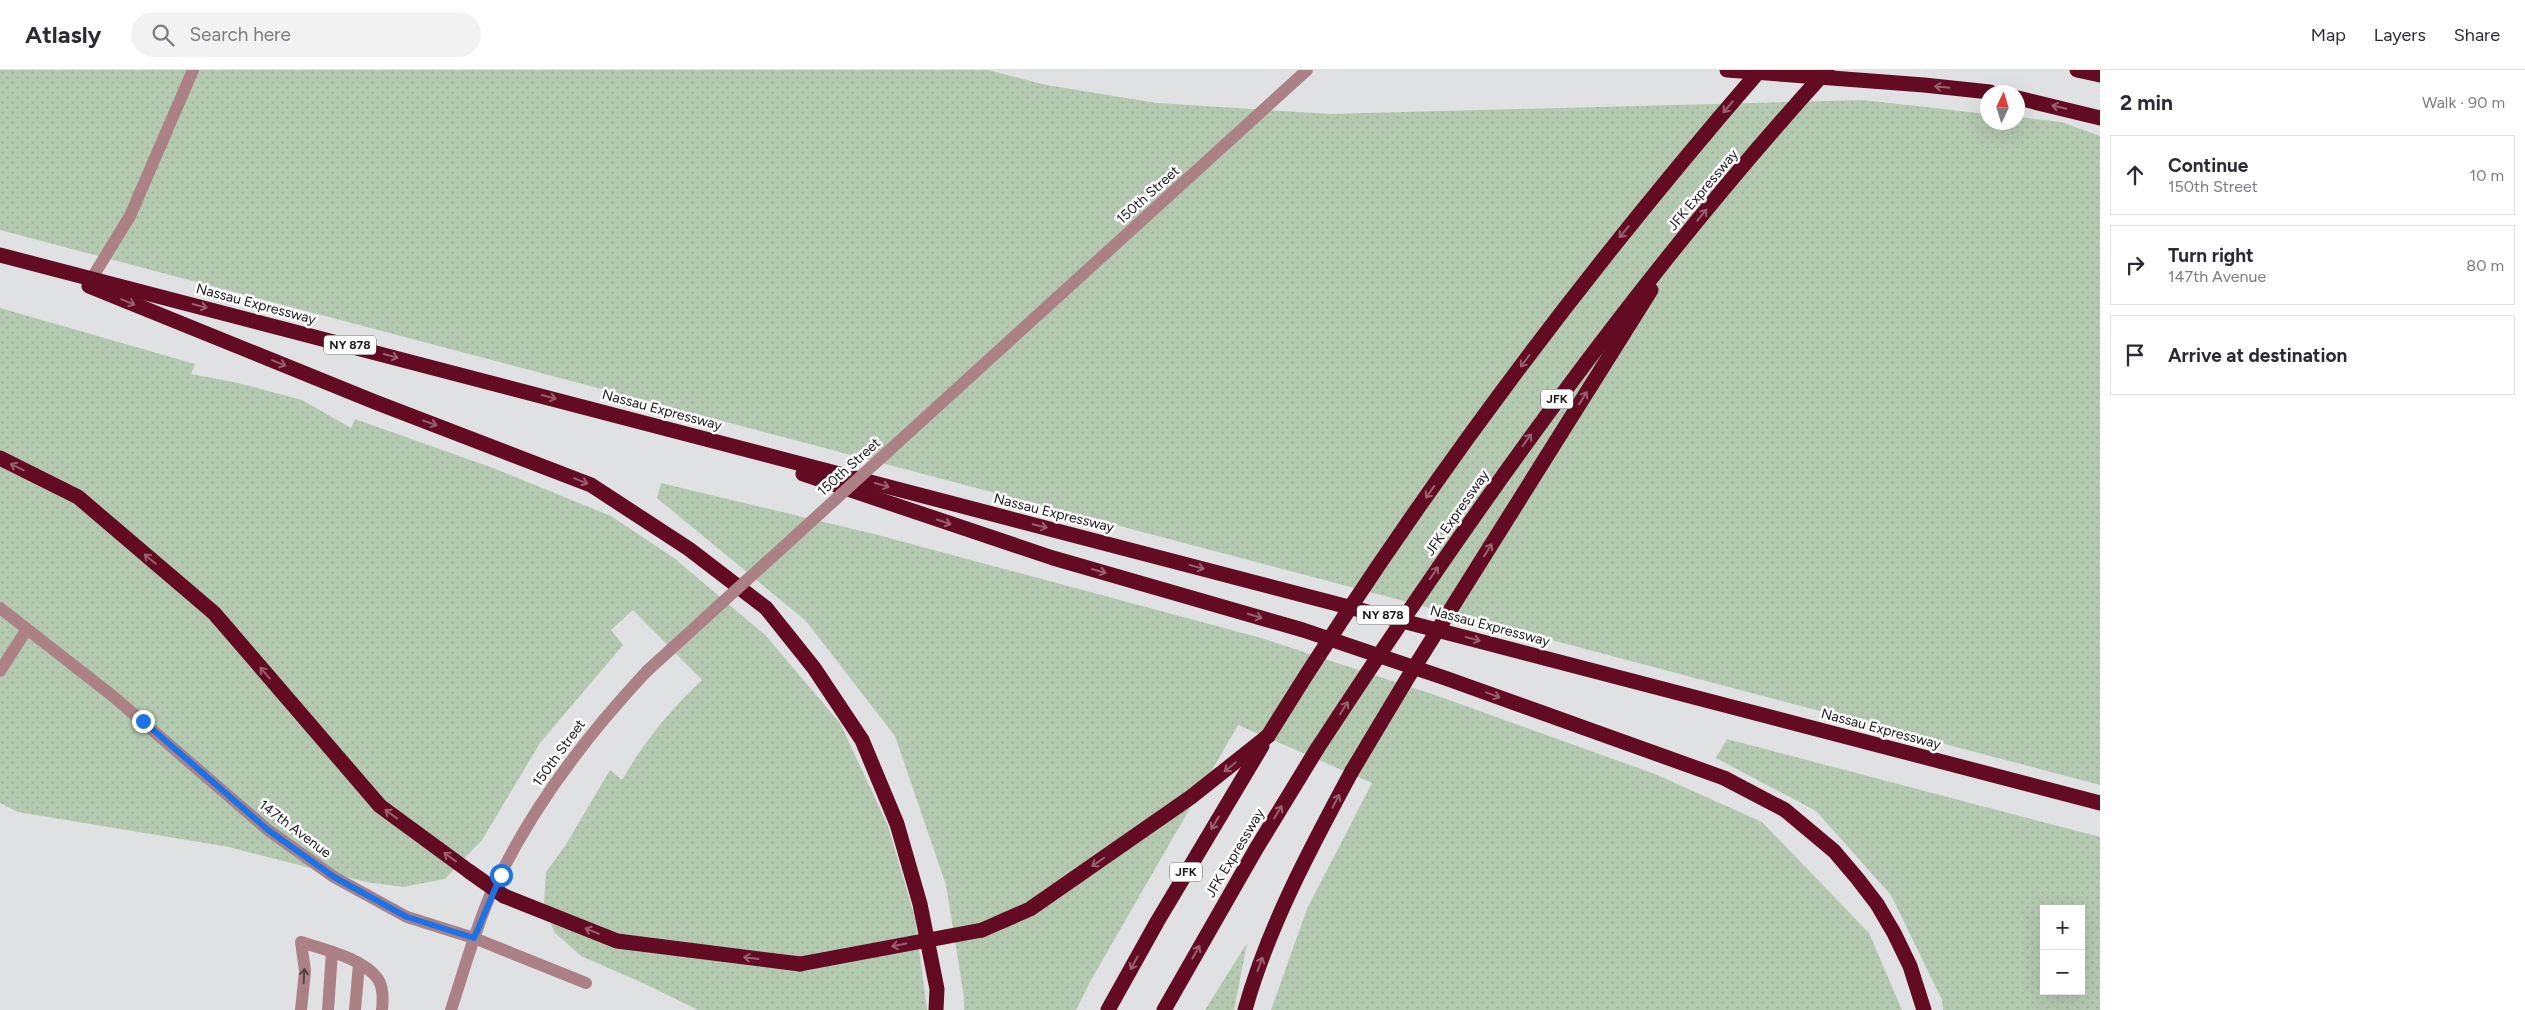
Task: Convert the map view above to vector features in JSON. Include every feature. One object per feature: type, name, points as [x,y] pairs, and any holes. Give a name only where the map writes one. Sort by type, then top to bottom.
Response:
[{"type":"highway","points":[[1727,70],[1980,91]]},
{"type":"highway","name":"JFK","points":[[1108,1010],[1161,914],[1268,736],[1386,555],[1507,385],[1619,239],[1760,70]]},
{"type":"highway","name":"JFK Expressway","points":[[1164,1010],[1256,849],[1317,749],[1447,555],[1551,407],[1686,234],[1827,70]]},
{"type":"highway","points":[[2077,70],[2100,75]]},
{"type":"highway","points":[[2025,100],[2100,118]]},
{"type":"highway","points":[[1245,1010],[1266,947],[1316,841],[1352,771],[1412,670],[1686,234]]},
{"type":"highway","name":"Nassau Expressway","points":[[0,255],[2100,803]]},
{"type":"highway","points":[[34,264],[375,402],[592,485],[689,549],[766,608],[814,668],[862,740],[897,824],[920,904],[937,989],[936,1010]]},
{"type":"highway","points":[[666,428],[1053,558],[1320,636],[1446,678],[1724,778],[1785,810],[1834,852],[1857,878],[1877,904],[1894,933],[1910,966],[1924,1010]]},
{"type":"highway","points":[[0,458],[78,497],[214,613],[380,806],[504,896],[617,940],[800,964],[982,930],[1030,909],[1191,797],[1268,736]]},
{"type":"street","points":[[92,278],[130,216],[193,70]]},
{"type":"street","name":"150th Street","points":[[451,1010],[474,938],[506,863],[542,803],[578,751],[611,709],[647,671],[1307,70]]},
{"type":"street","name":"147th Avenue","points":[[0,608],[114,696],[268,830],[334,877],[407,917],[474,938],[586,983]]},
{"type":"street","points":[[0,671],[27,628]]},
{"type":"street","points":[[301,1010],[305,971],[301,942],[332,952],[359,964],[379,980],[383,995],[382,1010]]},
{"type":"street","points":[[328,1010],[332,952]]},
{"type":"street","points":[[355,1010],[359,964]]},
{"type":"green space","points":[[0,70],[988,70],[1046,85],[1157,103],[1330,114],[1863,100],[1980,113],[1980,130],[2025,130],[2025,118],[2061,122],[2100,136],[2100,785],[0,230]]},
{"type":"green space","points":[[0,308],[195,364],[191,374],[238,383],[302,400],[351,428],[355,419],[493,468],[611,516],[674,558],[766,636],[840,723],[888,826],[915,918],[927,1010],[698,1010],[581,956],[554,932],[544,903],[546,872],[565,846],[610,770],[622,780],[658,727],[702,680],[633,610],[611,630],[623,645],[540,743],[482,840],[445,879],[403,887],[366,882],[229,847],[18,812],[0,803]]},
{"type":"green space","points":[[661,483],[878,535],[1261,638],[1435,695],[1655,774],[1762,822],[1869,933],[1902,1010],[1271,1010],[1307,909],[1372,783],[1238,725],[1091,980],[1076,1010],[964,1010],[964,997],[946,885],[895,736],[806,621],[657,498]]},
{"type":"green space","points":[[1727,739],[2100,837],[2100,1010],[1943,1010],[1942,1000],[1891,895],[1816,811],[1716,758]]},
{"type":"green space","points":[[1247,943],[1234,1010],[1205,1010]]},
{"type":"route","points":[[143,721],[268,830],[334,877],[407,917],[474,938],[489,899],[501,875]]}]
